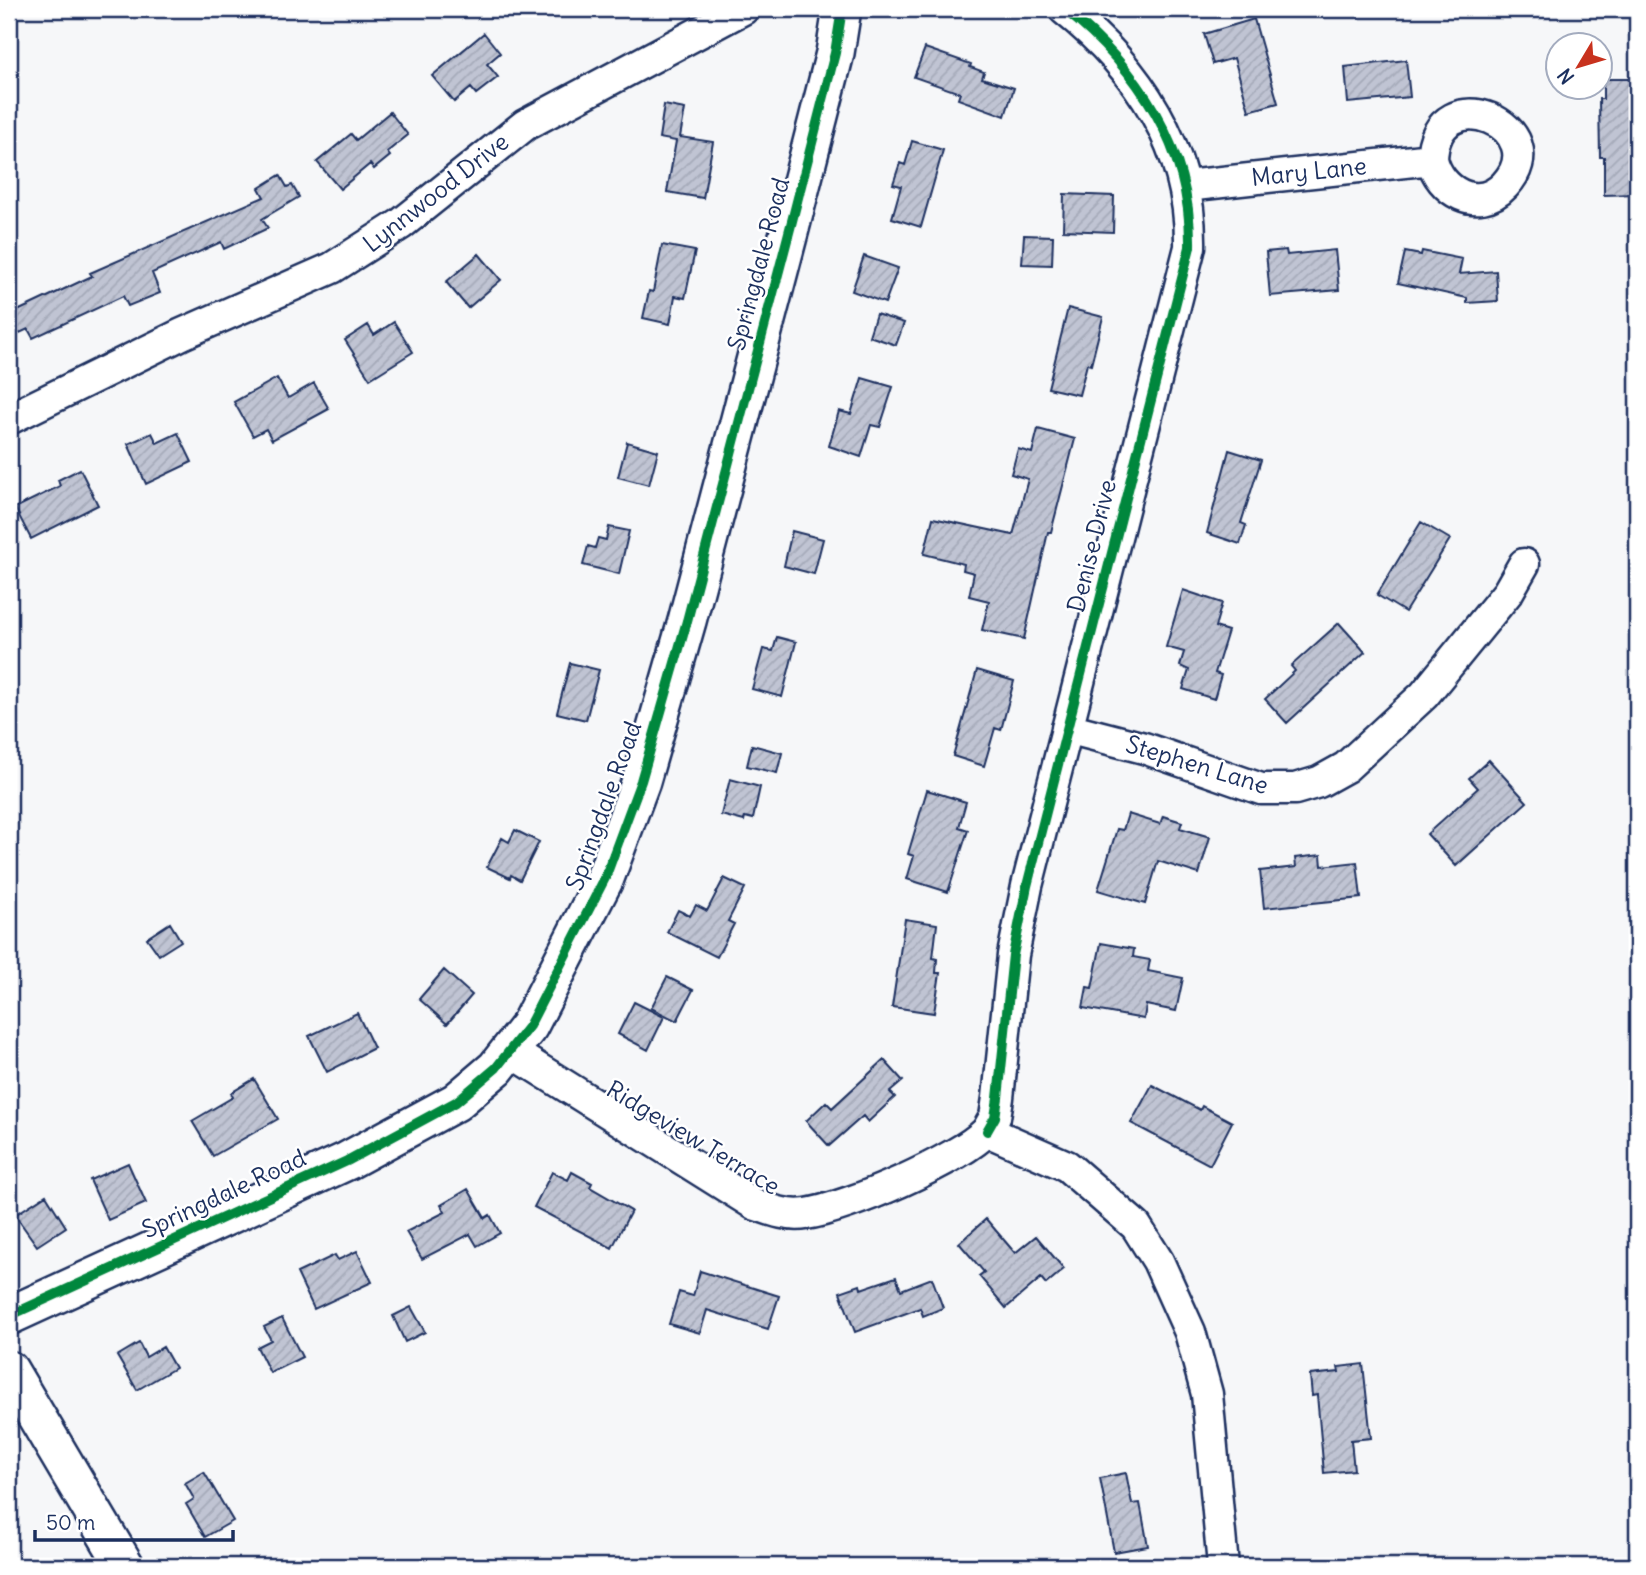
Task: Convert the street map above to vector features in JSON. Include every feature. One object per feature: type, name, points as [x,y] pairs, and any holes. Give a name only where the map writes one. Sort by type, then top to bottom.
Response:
[{"type":"street","name":"Lynnwood Drive","points":[[9,419],[182,334],[332,268],[401,224],[525,125],[743,9]]},
{"type":"street","name":"Springdale Road","points":[[9,1316],[400,1133],[456,1102],[496,1068],[529,1026],[605,878],[641,781],[687,621],[792,221],[835,53],[842,9]]},
{"type":"street","name":"Denise Drive","points":[[987,1131],[995,1117],[998,1098],[1013,956],[1067,729],[1186,271],[1190,227],[1186,186],[1170,141],[1136,82],[1110,51],[1063,9]]},
{"type":"street","name":"Mary Lane","points":[[1186,186],[1432,159]]},
{"type":"street","name":"Stephen Lane","points":[[1067,729],[1144,748],[1261,789],[1295,789],[1319,782],[1346,767],[1424,695],[1508,592],[1524,564]]},
{"type":"street","name":"Ridgeview Terrace","points":[[510,1051],[754,1204],[783,1214],[806,1215],[850,1201],[958,1153],[987,1131]]},
{"type":"street","points":[[987,1131],[1067,1166],[1136,1226],[1158,1261],[1190,1332],[1207,1394],[1223,1566]]},
{"type":"street","points":[[9,1370],[125,1566]]},
{"type":"building","points":[[1254,19],[1278,103],[1249,111],[1234,58],[1213,64],[1204,34]]},
{"type":"building","points":[[484,33],[500,53],[487,64],[498,77],[476,94],[471,88],[454,102],[432,76]]},
{"type":"building","points":[[925,48],[971,64],[970,67],[984,72],[982,78],[1014,88],[1005,116],[958,99],[960,93],[914,77]]},
{"type":"building","points":[[1406,60],[1410,97],[1348,103],[1345,67]]},
{"type":"building","points":[[1614,79],[1633,79],[1633,103],[1637,103],[1637,194],[1604,195],[1604,157],[1600,157],[1599,102],[1614,102]]},
{"type":"building","points":[[664,105],[685,109],[680,137],[713,142],[703,198],[667,192],[676,141],[659,138]]},
{"type":"building","points":[[390,112],[408,135],[387,152],[390,156],[374,169],[370,164],[340,189],[317,162],[351,134],[356,140]]},
{"type":"building","points":[[912,141],[943,150],[921,227],[892,218],[901,186],[893,184],[900,163],[905,165]]},
{"type":"building","points":[[280,175],[287,187],[292,185],[299,197],[262,219],[268,228],[224,249],[221,242],[152,273],[160,293],[128,306],[123,296],[33,338],[28,329],[9,338],[9,315],[92,276],[90,273],[264,197],[259,188]]},
{"type":"building","points":[[1064,194],[1114,196],[1113,232],[1063,230]]},
{"type":"building","points":[[1024,235],[1053,236],[1052,265],[1022,264]]},
{"type":"building","points":[[662,245],[695,251],[685,298],[675,296],[670,324],[643,318],[649,291],[653,292]]},
{"type":"building","points":[[1286,250],[1287,255],[1335,250],[1339,290],[1270,296],[1266,252]]},
{"type":"building","points":[[1422,251],[1462,259],[1459,274],[1496,271],[1498,301],[1467,303],[1467,298],[1398,283],[1405,252],[1421,255]]},
{"type":"building","points":[[479,254],[501,280],[468,308],[446,282]]},
{"type":"building","points":[[864,256],[898,268],[885,303],[852,291]]},
{"type":"building","points":[[1068,308],[1103,317],[1091,365],[1087,364],[1079,395],[1048,388]]},
{"type":"building","points":[[876,314],[904,323],[896,345],[869,336]]},
{"type":"building","points":[[394,322],[413,352],[370,379],[345,340],[368,325],[374,335]]},
{"type":"building","points":[[277,378],[288,398],[314,383],[329,409],[272,440],[266,429],[253,436],[234,402]]},
{"type":"building","points":[[862,378],[893,387],[880,427],[871,425],[861,457],[829,446],[839,411],[851,414]]},
{"type":"building","points":[[1038,429],[1075,439],[1051,532],[1048,532],[1024,639],[982,630],[989,601],[969,596],[974,573],[963,570],[964,564],[924,554],[933,518],[1013,535],[1028,479],[1011,474],[1018,449],[1032,453]]},
{"type":"building","points":[[152,433],[157,443],[178,433],[192,462],[146,484],[128,444]]},
{"type":"building","points":[[627,442],[658,451],[649,485],[618,477]]},
{"type":"building","points":[[1229,450],[1261,460],[1241,523],[1246,525],[1240,544],[1207,533]]},
{"type":"building","points":[[80,469],[98,505],[31,539],[15,508],[60,486],[58,480]]},
{"type":"building","points":[[1421,522],[1450,539],[1405,612],[1377,595]]},
{"type":"building","points":[[609,527],[629,531],[619,574],[583,565],[588,546],[595,548],[598,538],[606,540]]},
{"type":"building","points":[[792,531],[823,539],[814,574],[784,566]]},
{"type":"building","points":[[1183,590],[1222,603],[1215,627],[1228,631],[1215,673],[1221,675],[1214,699],[1183,689],[1189,670],[1180,666],[1184,652],[1166,647]]},
{"type":"building","points":[[1339,623],[1365,652],[1287,723],[1265,699],[1295,671],[1291,666]]},
{"type":"building","points":[[777,637],[796,642],[782,697],[752,689],[763,649],[773,651]]},
{"type":"building","points":[[570,663],[599,670],[586,720],[557,713]]},
{"type":"building","points":[[977,670],[1014,681],[1001,730],[995,728],[984,766],[953,756]]},
{"type":"building","points":[[752,745],[782,753],[777,773],[747,766]]},
{"type":"building","points":[[1489,760],[1527,802],[1456,866],[1427,834],[1478,788],[1469,778]]},
{"type":"building","points":[[730,779],[760,787],[753,819],[745,817],[744,821],[721,815]]},
{"type":"building","points":[[927,790],[966,802],[959,827],[968,830],[948,892],[907,879],[914,856],[908,854]]},
{"type":"building","points":[[1128,814],[1160,824],[1163,816],[1182,822],[1180,828],[1210,837],[1199,874],[1158,861],[1145,904],[1098,890],[1117,829],[1123,830]]},
{"type":"building","points":[[515,830],[539,842],[520,880],[487,867],[502,838],[509,842]]},
{"type":"building","points":[[1321,855],[1322,866],[1357,862],[1361,898],[1264,908],[1260,871],[1296,867],[1295,858]]},
{"type":"building","points":[[724,878],[745,888],[728,921],[734,924],[717,957],[667,932],[678,910],[690,916],[696,905],[707,911]]},
{"type":"building","points":[[905,919],[937,924],[933,958],[937,959],[936,973],[940,973],[934,1013],[892,1007]]},
{"type":"building","points":[[170,923],[181,941],[159,955],[147,938]]},
{"type":"building","points":[[1101,943],[1134,949],[1133,957],[1150,960],[1148,971],[1183,978],[1176,1011],[1146,1005],[1144,1019],[1083,1008],[1087,987],[1092,988]]},
{"type":"building","points":[[444,970],[472,995],[447,1024],[419,999]]},
{"type":"building","points":[[667,977],[693,990],[677,1021],[651,1008]]},
{"type":"building","points":[[634,1002],[664,1017],[648,1050],[618,1034]]},
{"type":"building","points":[[357,1013],[374,1048],[327,1072],[309,1036]]},
{"type":"building","points":[[884,1060],[903,1081],[890,1092],[895,1097],[868,1122],[863,1116],[829,1146],[806,1121],[826,1102],[832,1108]]},
{"type":"building","points":[[254,1079],[278,1119],[213,1156],[192,1121],[233,1097],[231,1093]]},
{"type":"building","points":[[1152,1085],[1200,1110],[1202,1106],[1232,1122],[1210,1165],[1131,1123]]},
{"type":"building","points":[[128,1163],[146,1203],[108,1220],[90,1180]]},
{"type":"building","points":[[552,1172],[568,1180],[572,1172],[592,1183],[590,1187],[631,1211],[612,1248],[534,1207]]},
{"type":"building","points":[[468,1189],[485,1218],[490,1215],[500,1233],[477,1246],[470,1234],[422,1259],[406,1232],[445,1212],[441,1205]]},
{"type":"building","points":[[46,1195],[66,1227],[37,1246],[15,1215]]},
{"type":"building","points":[[986,1219],[1015,1253],[1036,1236],[1064,1269],[1046,1284],[1041,1278],[1006,1308],[979,1276],[984,1272],[959,1243]]},
{"type":"building","points":[[357,1251],[372,1282],[314,1309],[297,1273],[335,1255],[338,1260]]},
{"type":"building","points":[[700,1271],[779,1296],[768,1329],[707,1310],[700,1333],[669,1324],[679,1292],[693,1296]]},
{"type":"building","points":[[896,1277],[901,1290],[932,1278],[943,1308],[923,1316],[920,1308],[855,1332],[840,1292],[860,1285],[861,1289]]},
{"type":"building","points":[[411,1307],[425,1332],[405,1342],[393,1316]]},
{"type":"building","points":[[282,1318],[302,1357],[270,1373],[257,1347],[271,1340],[264,1327]]},
{"type":"building","points":[[139,1343],[146,1357],[163,1347],[175,1368],[137,1390],[117,1356]]},
{"type":"building","points":[[1363,1364],[1371,1438],[1351,1440],[1354,1470],[1324,1473],[1317,1395],[1312,1396],[1310,1375],[1339,1372],[1338,1367]]},
{"type":"building","points":[[204,1472],[233,1521],[205,1537],[186,1504],[194,1499],[185,1483]]},
{"type":"building","points":[[1126,1473],[1132,1504],[1140,1503],[1148,1546],[1114,1552],[1100,1478]]},
{"type":"cycle path","points":[[9,1316],[347,1161],[456,1102],[496,1068],[529,1026],[605,878],[641,781],[687,621],[792,221],[835,53],[842,9]]},
{"type":"cycle path","points":[[987,1131],[995,1117],[1013,955],[1027,886],[1190,247],[1188,211],[1182,177],[1171,144],[1156,113],[1115,57],[1064,9]]}]
